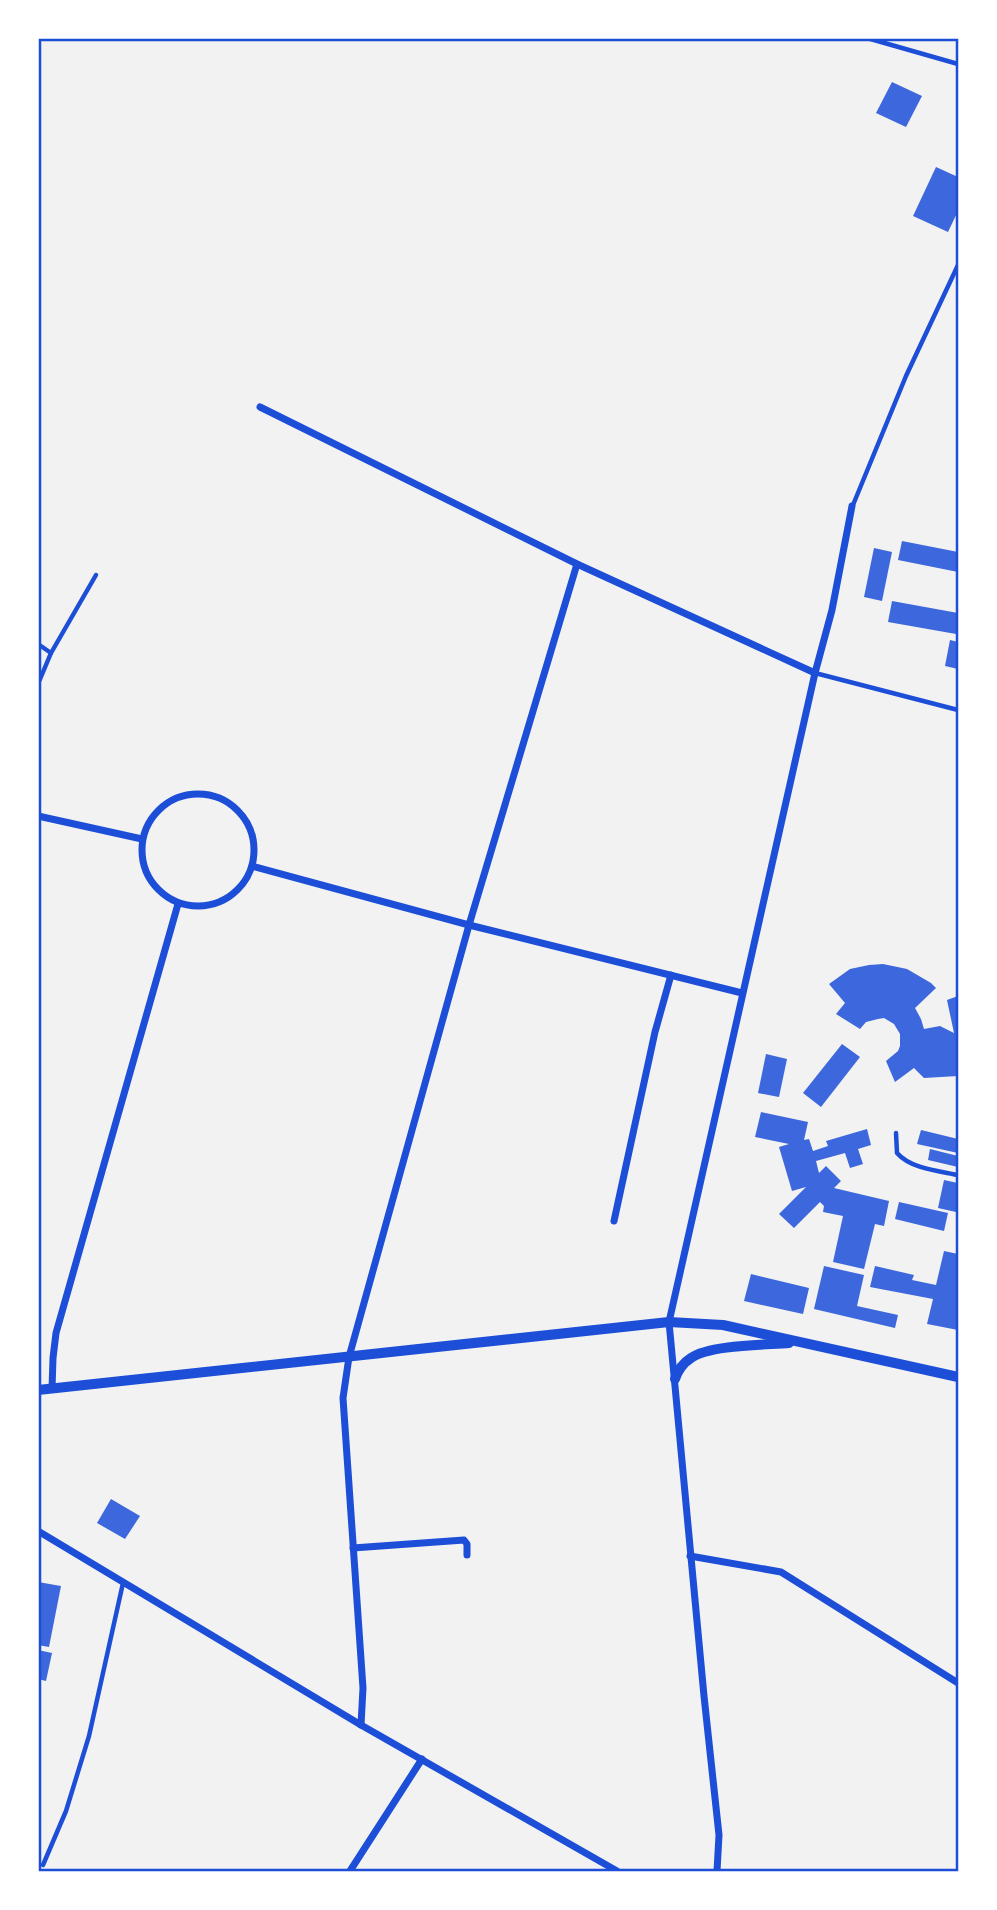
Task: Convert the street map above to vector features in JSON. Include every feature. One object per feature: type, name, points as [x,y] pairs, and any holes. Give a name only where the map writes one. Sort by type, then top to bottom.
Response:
[{"type":"street","points":[[260,407],[576,564],[815,673]]},
{"type":"street","points":[[717,1871],[719,1835],[669,1322],[815,673],[832,610],[852,506]]},
{"type":"street","points":[[361,1725],[363,1688],[343,1398],[349,1357],[469,925],[576,564]]},
{"type":"street","points":[[184,796],[211,796],[228,803],[241,815],[250,830],[254,848],[252,866],[241,886],[223,901],[201,907],[178,904],[156,889],[143,866],[142,839],[149,822],[160,808],[184,796]]},
{"type":"street","points":[[38,816],[142,839]]},
{"type":"street","points":[[252,866],[469,925],[742,993]]},
{"type":"street","points":[[52,1388],[56,1333],[178,904]]},
{"type":"street","points":[[614,1221],[652,1046],[671,975]]},
{"type":"street","points":[[38,1390],[669,1322],[723,1325],[958,1377]]},
{"type":"street","points":[[675,1379],[678,1369],[693,1356],[713,1350],[802,1342]]},
{"type":"street","points":[[883,1361],[958,1382]]},
{"type":"street","points":[[38,1531],[361,1725],[617,1871]]},
{"type":"street","points":[[353,1548],[464,1540],[467,1544],[467,1555]]},
{"type":"street","points":[[690,1556],[781,1572],[958,1683]]},
{"type":"street","points":[[350,1871],[422,1759]]},
{"type":"lane","points":[[867,38],[958,64]]},
{"type":"lane","points":[[852,506],[906,376],[958,265]]},
{"type":"lane","points":[[38,684],[51,653],[96,575]]},
{"type":"lane","points":[[38,644],[51,653]]},
{"type":"lane","points":[[815,673],[958,710]]},
{"type":"lane","points":[[896,1133],[897,1153],[902,1159],[958,1175]]},
{"type":"lane","points":[[43,1865],[66,1811],[89,1736],[123,1582]]},
{"type":"building","points":[[892,82],[922,96],[906,127],[876,113]]},
{"type":"building","points":[[936,167],[958,177],[958,211],[948,232],[913,216]]},
{"type":"building","points":[[902,541],[958,552],[958,572],[898,560]]},
{"type":"building","points":[[874,548],[892,552],[882,601],[864,597]]},
{"type":"building","points":[[892,601],[958,613],[956,634],[888,622]]},
{"type":"building","points":[[950,640],[958,642],[958,669],[945,666]]},
{"type":"building","points":[[883,964],[907,969],[936,988],[915,1008],[924,1029],[940,1026],[954,1033],[947,1000],[958,996],[958,1076],[924,1078],[914,1068],[895,1082],[886,1061],[900,1046],[900,1034],[894,1024],[884,1018],[866,1022],[860,1029],[836,1014],[845,1003],[829,984],[850,969]]},
{"type":"building","points":[[842,1044],[860,1057],[821,1107],[803,1093]]},
{"type":"building","points":[[766,1054],[787,1059],[779,1097],[758,1093]]},
{"type":"building","points":[[761,1112],[808,1122],[804,1140],[809,1139],[813,1151],[828,1146],[826,1141],[867,1129],[871,1145],[858,1149],[863,1164],[850,1168],[845,1153],[816,1161],[819,1173],[826,1166],[841,1181],[834,1188],[889,1201],[884,1226],[875,1224],[864,1269],[833,1262],[843,1216],[823,1212],[824,1206],[820,1202],[794,1228],[779,1214],[806,1187],[792,1191],[779,1147],[789,1144],[755,1137]]},
{"type":"building","points":[[921,1130],[958,1139],[958,1153],[917,1144]]},
{"type":"building","points":[[930,1149],[958,1156],[958,1167],[928,1160]]},
{"type":"building","points":[[944,1180],[958,1183],[956,1212],[938,1208]]},
{"type":"building","points":[[899,1202],[948,1213],[944,1231],[895,1219]]},
{"type":"building","points":[[944,1251],[958,1254],[958,1330],[927,1324],[933,1299],[870,1287],[875,1266],[914,1275],[912,1280],[936,1285]]},
{"type":"building","points":[[824,1266],[864,1275],[857,1306],[898,1315],[895,1328],[814,1309]]},
{"type":"building","points":[[751,1274],[809,1288],[803,1314],[744,1301]]},
{"type":"building","points":[[111,1499],[140,1516],[125,1539],[97,1523]]},
{"type":"building","points":[[38,1582],[61,1586],[49,1647],[38,1645]]},
{"type":"building","points":[[38,1650],[52,1653],[46,1681],[38,1679]]}]
